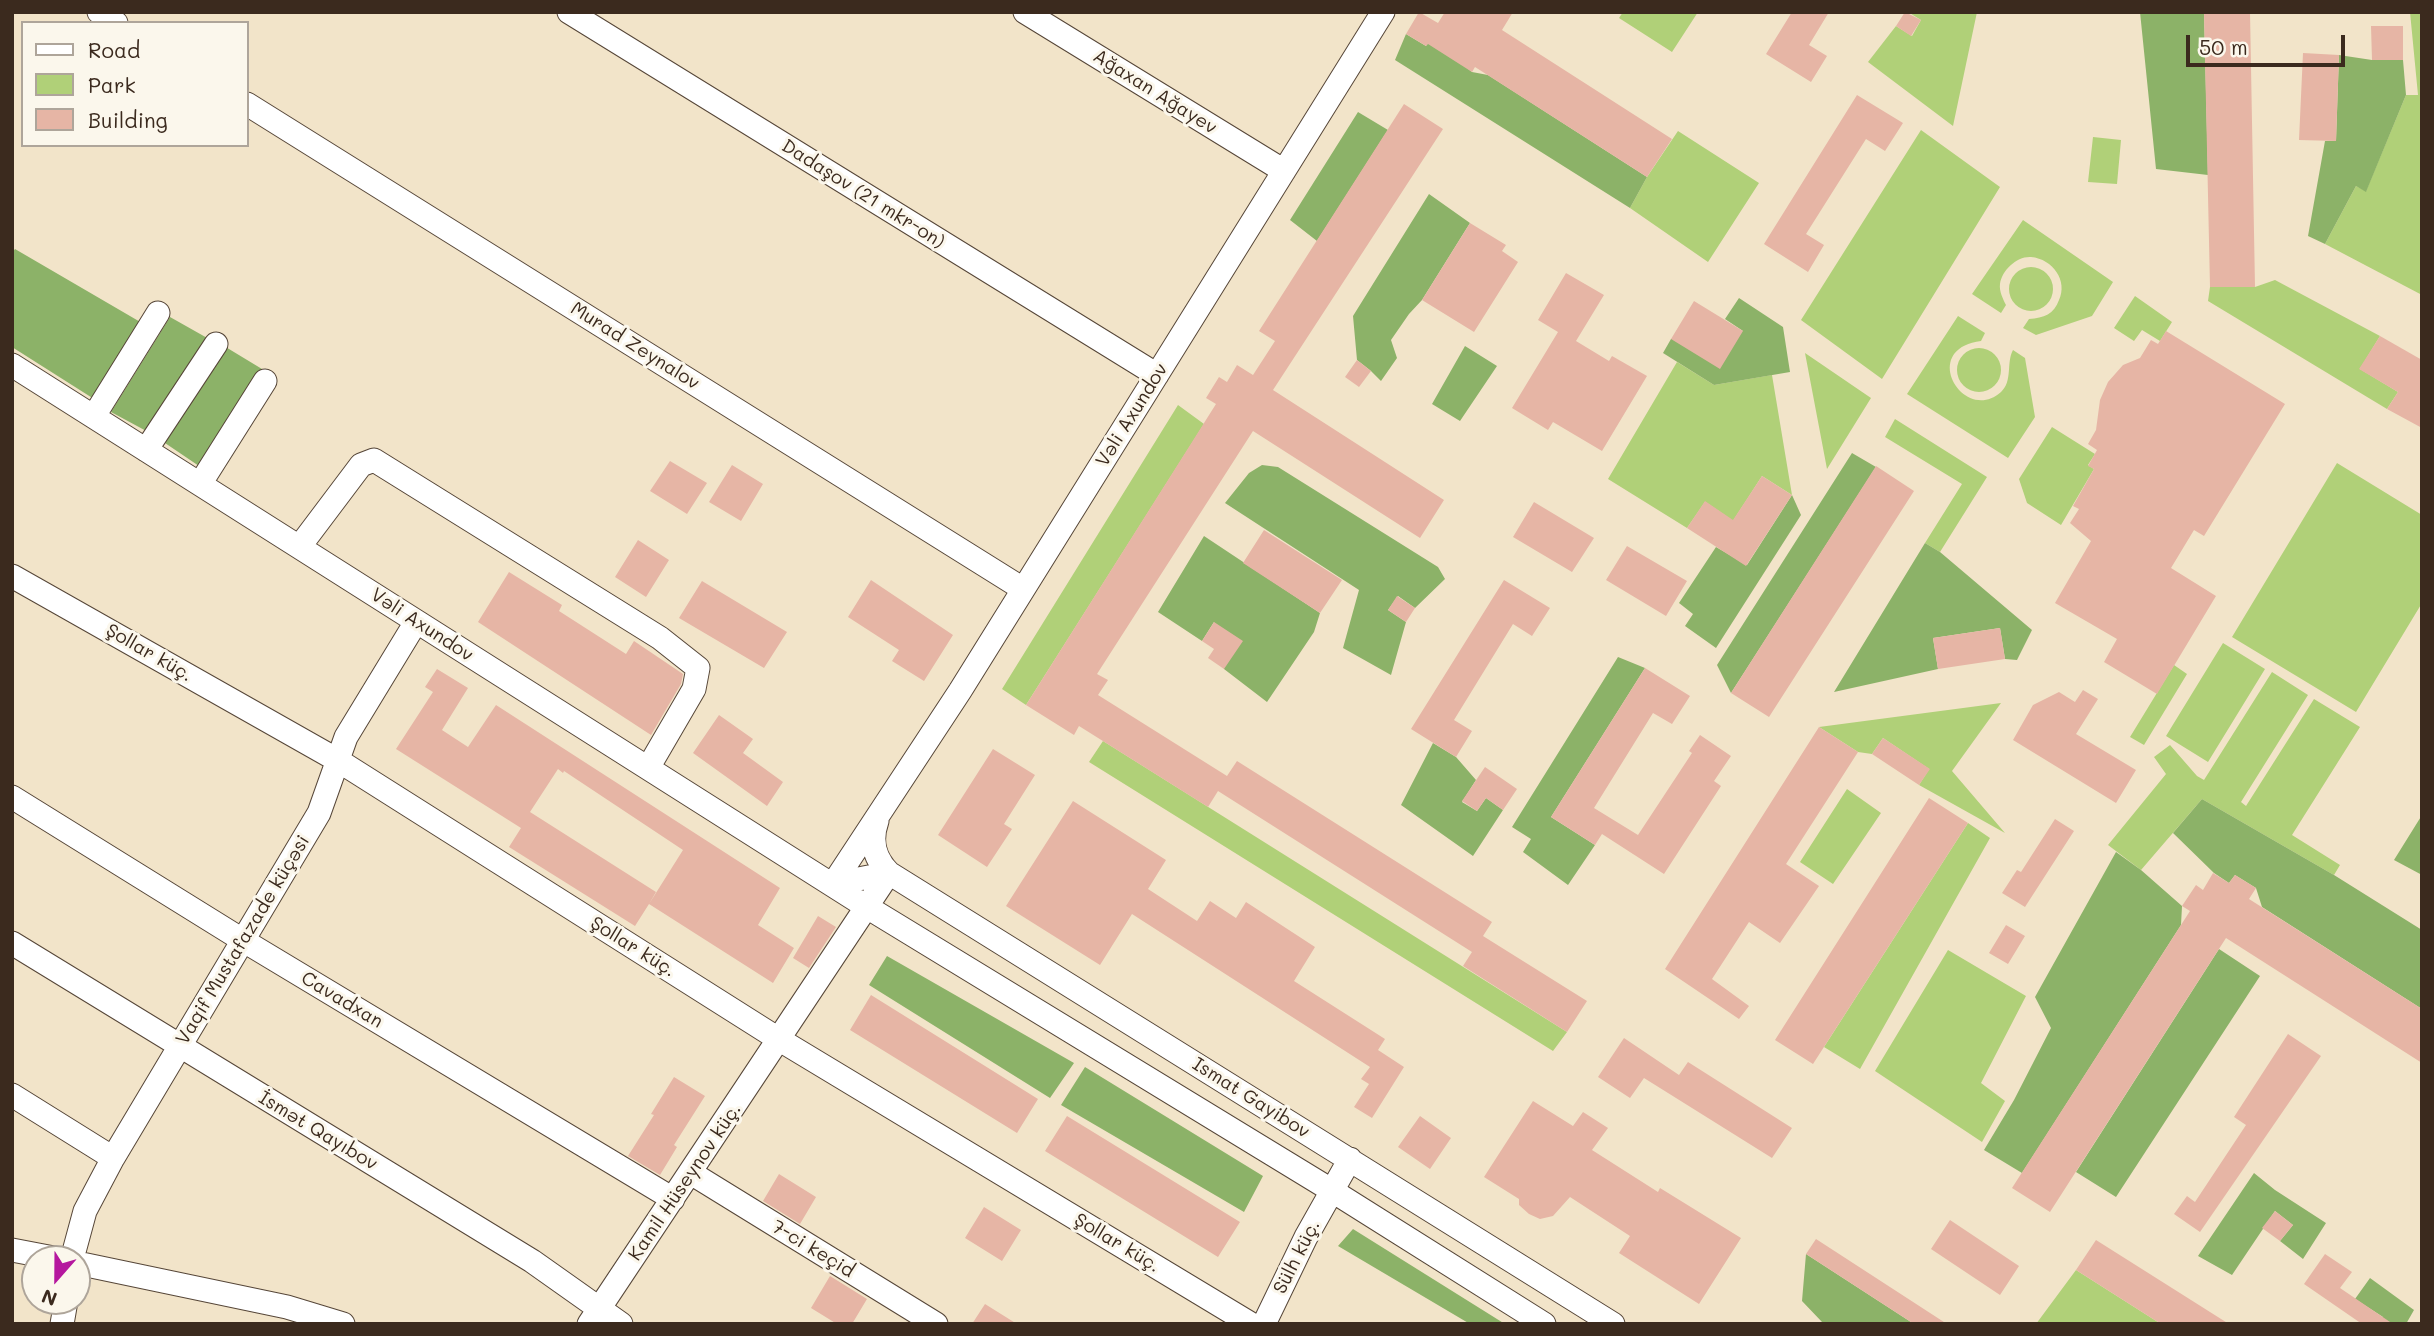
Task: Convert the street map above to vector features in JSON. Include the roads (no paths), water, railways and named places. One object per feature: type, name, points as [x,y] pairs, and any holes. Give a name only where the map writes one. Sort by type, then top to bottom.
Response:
[{"type":"street","name":"Dadaşov (21 mkr-on)","points":[[569,12],[1157,375]]},
{"type":"street","name":"Ağaxan Ağayev","points":[[1025,12],[1284,171]]},
{"type":"street","name":"Vəli Axundov","points":[[12,365],[833,884],[1023,589],[1383,12]]},
{"type":"street","name":"Murad Zeynalov","points":[[248,105],[1023,589]]},
{"type":"street","points":[[94,416],[159,313]]},
{"type":"street","points":[[146,450],[216,344]]},
{"type":"street","points":[[200,484],[265,381]]},
{"type":"street","points":[[300,546],[362,465],[374,460],[660,638],[698,668],[694,689],[648,768]]},
{"type":"street","name":"Şollar küç.","points":[[12,576],[339,761],[780,1040],[1251,1324]]},
{"type":"street","name":"Vaqif Mustafazade küçəsi","points":[[76,1245],[85,1211],[113,1158],[319,813],[346,737],[416,622]]},
{"type":"street","name":"Cavadxan","points":[[12,797],[244,941],[673,1199]]},
{"type":"street","points":[[878,817],[874,830],[874,849],[880,864],[889,873]]},
{"type":"street","points":[[833,884],[889,873]]},
{"type":"street","name":"Kamil Hüseynov küç.","points":[[595,1316],[889,873]]},
{"type":"street","name":"Ismat Gayibov","points":[[889,873],[1613,1324]]},
{"type":"street","name":"Ismat Gayibov","points":[[833,884],[1544,1324]]},
{"type":"street","name":"İsmət Qayıbov","points":[[12,943],[532,1261],[595,1316],[621,1324]]},
{"type":"street","points":[[12,1095],[113,1158]]},
{"type":"street","name":"Sülh küç.","points":[[1264,1324],[1350,1159]]},
{"type":"street","name":"7-ci keçid","points":[[691,1174],[936,1324]]},
{"type":"street","points":[[91,1266],[287,1307],[343,1324]]}]
